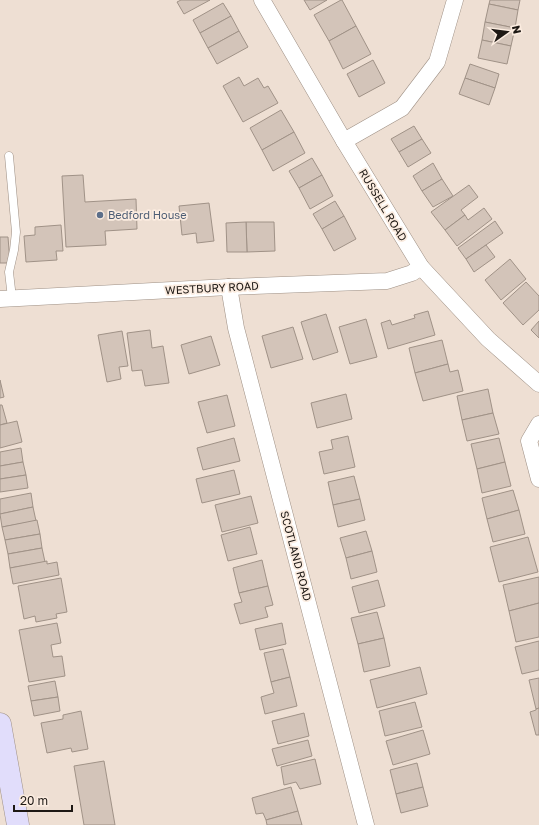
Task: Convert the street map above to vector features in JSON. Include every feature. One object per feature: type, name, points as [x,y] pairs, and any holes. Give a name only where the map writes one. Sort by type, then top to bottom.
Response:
[{"type":"main road","points":[[0,724],[18,825]]},
{"type":"street","name":"RUSSELL ROAD","points":[[262,0],[344,141],[421,267],[488,339],[539,384]]},
{"type":"street","points":[[344,141],[402,108],[437,62],[455,0]]},
{"type":"street","name":"WESTBURY ROAD","points":[[6,298],[229,286],[387,281],[412,273],[421,267]]},
{"type":"street","name":"SCOTLAND ROAD","points":[[229,286],[236,328],[366,825]]},
{"type":"street","points":[[539,424],[529,441],[539,479]]},
{"type":"lane","points":[[6,298],[16,232],[9,156]]},
{"type":"building","points":[[181,0],[210,0],[184,14],[177,2]]},
{"type":"building","points":[[304,0],[327,0],[310,10]]},
{"type":"building","points":[[341,0],[356,26],[329,41],[314,15]]},
{"type":"building","points":[[490,0],[520,0],[518,10],[489,4]]},
{"type":"building","points":[[223,3],[231,16],[200,33],[193,20]]},
{"type":"building","points":[[489,4],[518,10],[515,28],[485,22]]},
{"type":"building","points":[[231,16],[239,31],[208,48],[200,33]]},
{"type":"building","points":[[485,22],[515,28],[511,46],[482,40]]},
{"type":"building","points":[[356,26],[371,54],[343,69],[329,41]]},
{"type":"building","points":[[239,31],[248,47],[217,64],[208,48]]},
{"type":"building","points":[[482,40],[511,46],[507,64],[478,58]]},
{"type":"building","points":[[373,60],[385,83],[359,97],[347,74]]},
{"type":"building","points":[[470,64],[499,74],[495,88],[465,78]]},
{"type":"building","points":[[239,77],[244,86],[258,78],[264,88],[268,86],[278,103],[243,122],[223,86]]},
{"type":"building","points":[[465,78],[495,88],[489,105],[459,94]]},
{"type":"building","points":[[281,110],[294,132],[262,150],[250,128]]},
{"type":"building","points":[[414,126],[422,139],[399,152],[391,139]]},
{"type":"building","points":[[294,132],[305,153],[273,171],[262,150]]},
{"type":"building","points":[[422,139],[431,153],[408,167],[399,152]]},
{"type":"building","points":[[312,158],[322,175],[299,188],[289,171]]},
{"type":"building","points":[[433,163],[442,179],[422,191],[413,176]]},
{"type":"building","name":"Bedford House","points":[[83,175],[85,202],[136,199],[137,229],[105,231],[106,245],[66,247],[62,176]]},
{"type":"building","points":[[322,175],[333,196],[310,209],[299,188]]},
{"type":"building","points":[[442,179],[453,196],[433,207],[422,191]]},
{"type":"building","points":[[469,185],[478,197],[461,210],[465,215],[445,230],[431,212]]},
{"type":"building","points":[[335,201],[344,216],[322,229],[313,214]]},
{"type":"building","points":[[209,203],[214,241],[197,243],[196,233],[182,235],[179,206]]},
{"type":"building","points":[[484,208],[492,219],[457,246],[445,230],[465,215],[468,220]]},
{"type":"building","points":[[344,216],[356,239],[334,251],[322,229]]},
{"type":"building","points":[[495,221],[503,233],[466,259],[458,248]]},
{"type":"building","points":[[246,222],[274,222],[275,251],[247,252]]},
{"type":"building","points":[[246,222],[247,252],[227,252],[226,223]]},
{"type":"building","points":[[61,225],[63,251],[56,251],[57,260],[26,262],[24,236],[35,235],[35,227]]},
{"type":"building","points":[[0,237],[8,237],[10,263],[0,263]]},
{"type":"building","points":[[486,245],[495,257],[474,272],[466,259]]},
{"type":"building","points":[[510,259],[526,279],[501,300],[485,280]]},
{"type":"building","points":[[526,282],[539,296],[539,310],[523,325],[503,303]]},
{"type":"building","points":[[428,311],[435,335],[388,349],[381,323],[390,320],[392,325],[415,318],[414,315]]},
{"type":"building","points":[[326,314],[338,352],[313,360],[301,322]]},
{"type":"building","points":[[366,319],[377,357],[350,364],[339,327]]},
{"type":"building","points":[[539,321],[539,338],[531,330]]},
{"type":"building","points":[[293,327],[303,359],[271,368],[262,336]]},
{"type":"building","points":[[150,330],[152,348],[163,346],[169,383],[145,386],[142,370],[132,371],[127,333]]},
{"type":"building","points":[[122,331],[128,366],[119,367],[121,379],[107,382],[98,335]]},
{"type":"building","points":[[211,336],[220,365],[189,374],[181,345]]},
{"type":"building","points":[[442,340],[448,364],[415,373],[409,348]]},
{"type":"building","points":[[448,364],[450,372],[458,370],[463,391],[423,401],[415,373]]},
{"type":"building","points":[[0,380],[4,397],[0,398]]},
{"type":"building","points":[[488,389],[493,413],[462,420],[457,396]]},
{"type":"building","points":[[346,394],[352,419],[317,428],[311,403]]},
{"type":"building","points":[[227,395],[235,426],[207,433],[198,402]]},
{"type":"building","points":[[0,405],[2,405],[7,423],[0,425]]},
{"type":"building","points":[[493,413],[499,434],[467,441],[462,420]]},
{"type":"building","points":[[17,421],[22,442],[0,448],[0,425]]},
{"type":"building","points":[[348,436],[355,467],[324,474],[319,452],[333,449],[331,440]]},
{"type":"building","points":[[234,438],[240,461],[203,470],[197,448]]},
{"type":"building","points":[[499,438],[505,462],[477,469],[471,444]]},
{"type":"building","points":[[21,448],[23,462],[0,466],[0,452]]},
{"type":"building","points":[[23,462],[26,475],[0,479],[0,466]]},
{"type":"building","points":[[505,462],[511,486],[482,493],[477,469]]},
{"type":"building","points":[[234,470],[240,494],[202,503],[196,479]]},
{"type":"building","points":[[26,475],[28,488],[0,492],[0,479]]},
{"type":"building","points":[[354,476],[360,499],[333,505],[328,482]]},
{"type":"building","points":[[513,490],[519,510],[487,519],[482,498]]},
{"type":"building","points":[[31,493],[33,507],[0,514],[0,499]]},
{"type":"building","points":[[251,496],[258,523],[222,532],[215,505]]},
{"type":"building","points":[[360,499],[365,520],[338,527],[333,505]]},
{"type":"building","points":[[33,507],[36,521],[2,527],[0,514]]},
{"type":"building","points":[[519,510],[525,534],[493,542],[487,519]]},
{"type":"building","points":[[37,520],[40,534],[5,540],[2,527]]},
{"type":"building","points":[[250,527],[257,554],[228,561],[221,535]]},
{"type":"building","points":[[366,531],[372,551],[346,558],[340,538]]},
{"type":"building","points":[[40,534],[42,548],[8,554],[5,540]]},
{"type":"building","points":[[528,537],[538,572],[499,582],[490,547]]},
{"type":"building","points":[[42,548],[45,562],[10,568],[8,554]]},
{"type":"building","points":[[372,551],[377,572],[351,579],[346,558]]},
{"type":"building","points":[[262,560],[268,586],[239,593],[233,568]]},
{"type":"building","points":[[47,561],[47,564],[57,562],[59,575],[13,584],[10,568]]},
{"type":"building","points":[[539,577],[539,603],[509,611],[503,585]]},
{"type":"building","points":[[61,578],[67,612],[56,614],[57,618],[36,622],[35,616],[24,619],[18,586]]},
{"type":"building","points":[[378,580],[385,606],[359,613],[352,587]]},
{"type":"building","points":[[268,586],[273,605],[265,607],[268,617],[240,624],[234,604],[242,602],[239,593]]},
{"type":"building","points":[[539,603],[539,637],[516,642],[509,611]]},
{"type":"building","points":[[377,612],[384,638],[358,644],[351,618]]},
{"type":"building","points":[[57,623],[61,643],[51,645],[53,657],[62,656],[65,676],[29,682],[19,630]]},
{"type":"building","points":[[282,623],[286,644],[260,650],[255,629]]},
{"type":"building","points":[[384,638],[390,666],[364,672],[358,644]]},
{"type":"building","points":[[539,641],[539,670],[522,674],[515,647]]},
{"type":"building","points":[[283,649],[290,677],[271,682],[264,653]]},
{"type":"building","points":[[420,667],[427,694],[377,708],[370,680]]},
{"type":"building","points":[[290,677],[297,706],[265,714],[261,697],[274,693],[271,682]]},
{"type":"building","points":[[539,678],[539,708],[536,709],[529,680]]},
{"type":"building","points":[[55,681],[58,697],[31,701],[28,686]]},
{"type":"building","points":[[58,697],[60,711],[34,716],[31,701]]},
{"type":"building","points":[[415,702],[422,727],[385,736],[379,711]]},
{"type":"building","points":[[539,708],[539,735],[536,735],[530,712]]},
{"type":"building","points":[[81,711],[88,749],[72,752],[71,748],[47,753],[41,723],[63,719],[63,715]]},
{"type":"building","points":[[304,713],[309,736],[278,744],[272,721]]},
{"type":"building","points":[[423,730],[430,754],[393,765],[386,741]]},
{"type":"building","points":[[308,740],[312,756],[277,766],[272,749]]},
{"type":"building","points":[[315,759],[321,784],[300,789],[296,782],[284,785],[281,767]]},
{"type":"building","points":[[104,761],[115,825],[84,825],[74,766]]},
{"type":"building","points":[[417,763],[423,787],[396,794],[390,770]]},
{"type":"building","points":[[291,787],[298,811],[266,820],[263,813],[256,814],[252,798]]},
{"type":"building","points":[[423,787],[428,806],[401,813],[396,794]]},
{"type":"building","points":[[298,811],[302,825],[267,825],[266,820]]},
{"type":"place","name":"Bedford House","points":[[100,215]]}]
